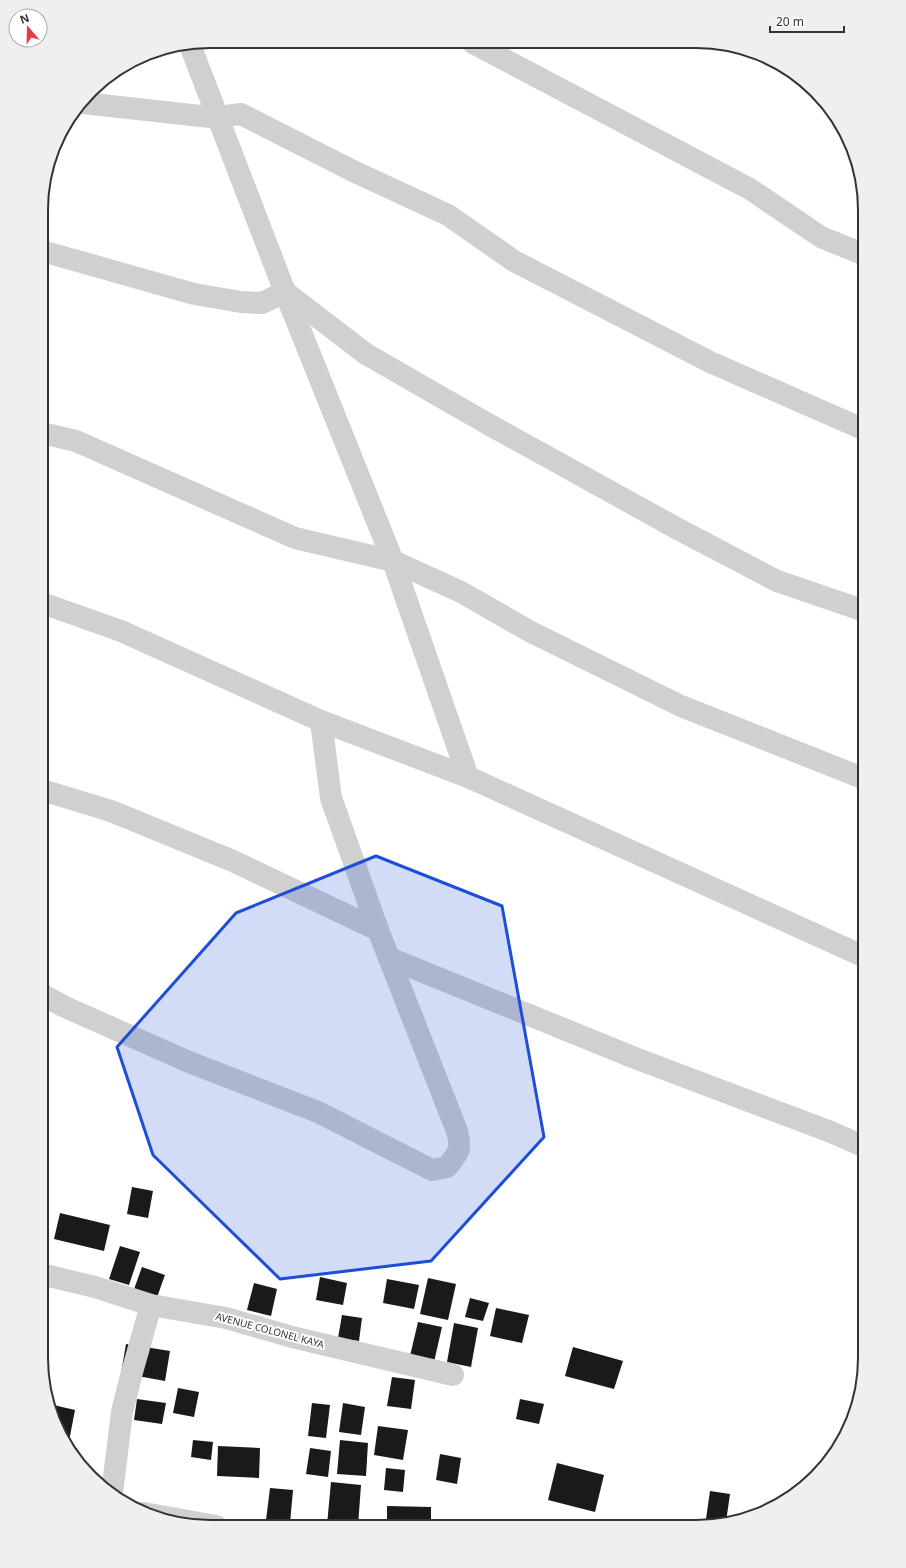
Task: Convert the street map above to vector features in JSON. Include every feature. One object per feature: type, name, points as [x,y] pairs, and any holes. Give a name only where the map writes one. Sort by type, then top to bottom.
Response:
[{"type":"street","points":[[482,48],[750,189],[821,237],[858,252]]},
{"type":"street","points":[[191,49],[393,561],[468,777]]},
{"type":"street","points":[[88,104],[219,118],[241,114],[353,171],[448,215],[514,261],[710,362],[858,427]]},
{"type":"street","points":[[48,253],[194,294],[241,302],[262,303],[286,292]]},
{"type":"street","points":[[286,292],[366,354],[488,424],[664,521],[777,581],[858,609]]},
{"type":"street","points":[[48,434],[76,441],[295,538],[393,561],[461,592],[531,632],[681,706],[858,776]]},
{"type":"street","points":[[48,605],[121,631],[322,721],[468,777],[858,954]]},
{"type":"street","points":[[48,998],[65,1007],[189,1062],[318,1112],[432,1170],[447,1167],[457,1155],[460,1144],[457,1131],[378,930],[331,798],[322,721]]},
{"type":"street","points":[[48,792],[111,811],[233,862],[378,930]]},
{"type":"street","points":[[389,958],[635,1058],[831,1132],[858,1144]]},
{"type":"street","name":"AVENUE COLONEL KAYA","points":[[48,1276],[95,1287],[151,1305],[226,1318],[292,1337],[453,1375]]},
{"type":"street","points":[[113,1488],[122,1412],[151,1305]]},
{"type":"highlighted area","points":[[376,856],[502,906],[544,1137],[431,1261],[280,1279],[153,1155],[117,1047],[236,913]]},
{"type":"building","points":[[132,1187],[153,1191],[148,1218],[127,1214]]},
{"type":"building","points":[[60,1213],[110,1225],[104,1251],[54,1239]]},
{"type":"building","points":[[120,1246],[140,1252],[129,1285],[109,1279]]},
{"type":"building","points":[[142,1267],[165,1275],[156,1300],[133,1292]]},
{"type":"building","points":[[320,1277],[347,1283],[343,1305],[316,1300]]},
{"type":"building","points":[[428,1278],[456,1284],[448,1320],[420,1314]]},
{"type":"building","points":[[387,1279],[419,1285],[414,1309],[383,1303]]},
{"type":"building","points":[[254,1283],[277,1289],[271,1316],[247,1310]]},
{"type":"building","points":[[470,1298],[489,1303],[483,1321],[465,1317]]},
{"type":"building","points":[[496,1308],[529,1315],[522,1343],[490,1336]]},
{"type":"building","points":[[342,1315],[362,1318],[359,1341],[338,1338]]},
{"type":"building","points":[[418,1322],[442,1327],[434,1362],[410,1356]]},
{"type":"building","points":[[454,1323],[478,1328],[471,1367],[447,1362]]},
{"type":"building","points":[[126,1344],[170,1351],[165,1381],[121,1373]]},
{"type":"building","points":[[573,1347],[623,1361],[614,1389],[565,1376]]},
{"type":"building","points":[[392,1377],[415,1380],[411,1409],[387,1406]]},
{"type":"building","points":[[178,1388],[199,1392],[194,1417],[173,1413]]},
{"type":"building","points":[[137,1399],[166,1403],[162,1424],[134,1420]]},
{"type":"building","points":[[520,1399],[544,1404],[539,1424],[516,1419]]},
{"type":"building","points":[[312,1403],[330,1405],[326,1438],[308,1436]]},
{"type":"building","points":[[343,1403],[365,1407],[361,1435],[339,1432]]},
{"type":"building","points":[[56,1406],[75,1410],[70,1438],[60,1420]]},
{"type":"building","points":[[378,1426],[408,1430],[403,1460],[374,1455]]},
{"type":"building","points":[[193,1440],[213,1442],[211,1460],[191,1457]]},
{"type":"building","points":[[340,1440],[368,1443],[366,1476],[337,1474]]},
{"type":"building","points":[[218,1446],[260,1448],[259,1478],[217,1476]]},
{"type":"building","points":[[310,1448],[331,1451],[328,1477],[306,1474]]},
{"type":"building","points":[[440,1454],[461,1458],[457,1484],[436,1480]]},
{"type":"building","points":[[557,1463],[604,1475],[595,1512],[548,1500]]},
{"type":"building","points":[[386,1468],[405,1470],[403,1492],[384,1490]]},
{"type":"building","points":[[331,1482],[361,1485],[358,1520],[327,1520]]},
{"type":"building","points":[[270,1488],[293,1490],[290,1520],[266,1520]]},
{"type":"building","points":[[710,1491],[730,1494],[727,1517],[706,1520]]},
{"type":"building","points":[[387,1506],[431,1507],[431,1520],[387,1520]]}]
